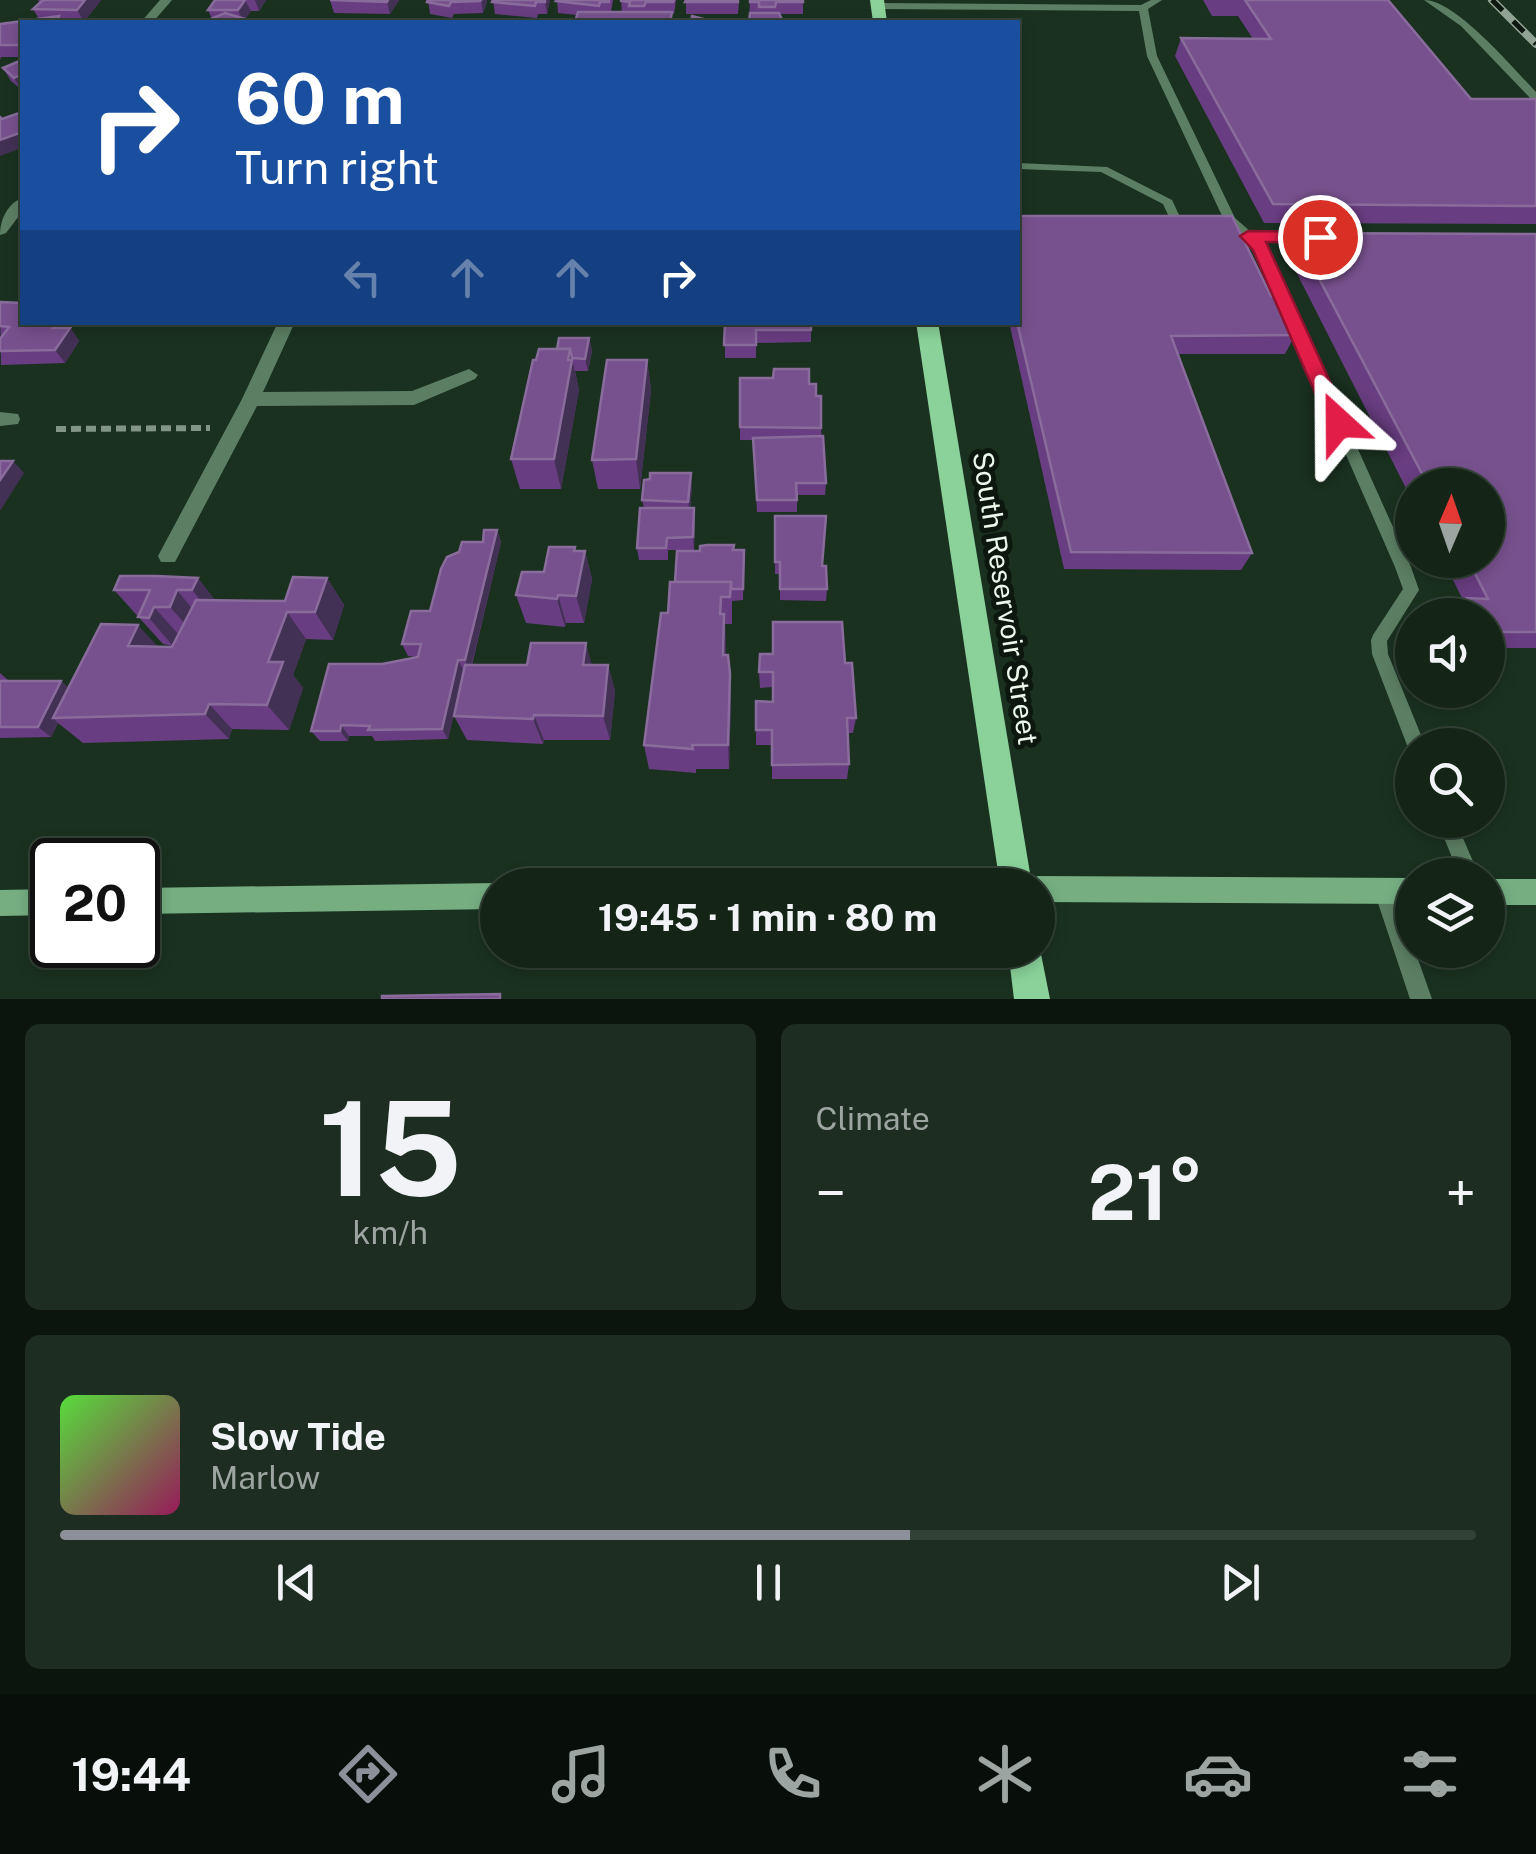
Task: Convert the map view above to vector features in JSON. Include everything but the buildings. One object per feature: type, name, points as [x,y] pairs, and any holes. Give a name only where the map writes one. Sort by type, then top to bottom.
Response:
[{"type":"main road","name":"South Reservoir Street","points":[[927,325],[1013,868]]},
{"type":"main road","points":[[1028,968],[1032,999]]},
{"type":"street","points":[[150,20],[166,0]]},
{"type":"street","points":[[0,230],[20,205]]},
{"type":"street","points":[[168,556],[286,325]]},
{"type":"street","points":[[251,398],[414,398],[469,375]]},
{"type":"street","points":[[1055,889],[1395,890]]},
{"type":"street","points":[[1505,892],[1536,892]]},
{"type":"street","points":[[160,901],[480,896]]},
{"type":"street","points":[[0,902],[30,902]]},
{"type":"lane","points":[[879,10],[1143,8],[1158,0]]},
{"type":"lane","points":[[1428,0],[1464,24],[1536,98]]},
{"type":"lane","points":[[1143,8],[1152,56],[1230,220],[1261,247],[1403,567],[1410,590],[1379,640],[1380,654],[1409,728]]},
{"type":"lane","points":[[1020,166],[1084,166],[1103,170],[1168,202],[1174,217]]},
{"type":"lane","points":[[1248,236],[1325,237]]},
{"type":"lane","points":[[1384,890],[1422,999]]},
{"type":"path","points":[[56,429],[210,428],[239,421]]},
{"type":"railway","points":[[1492,0],[1536,44]]},
{"type":"route","points":[[1320,237],[1248,236],[1261,247],[1339,423]]}]
